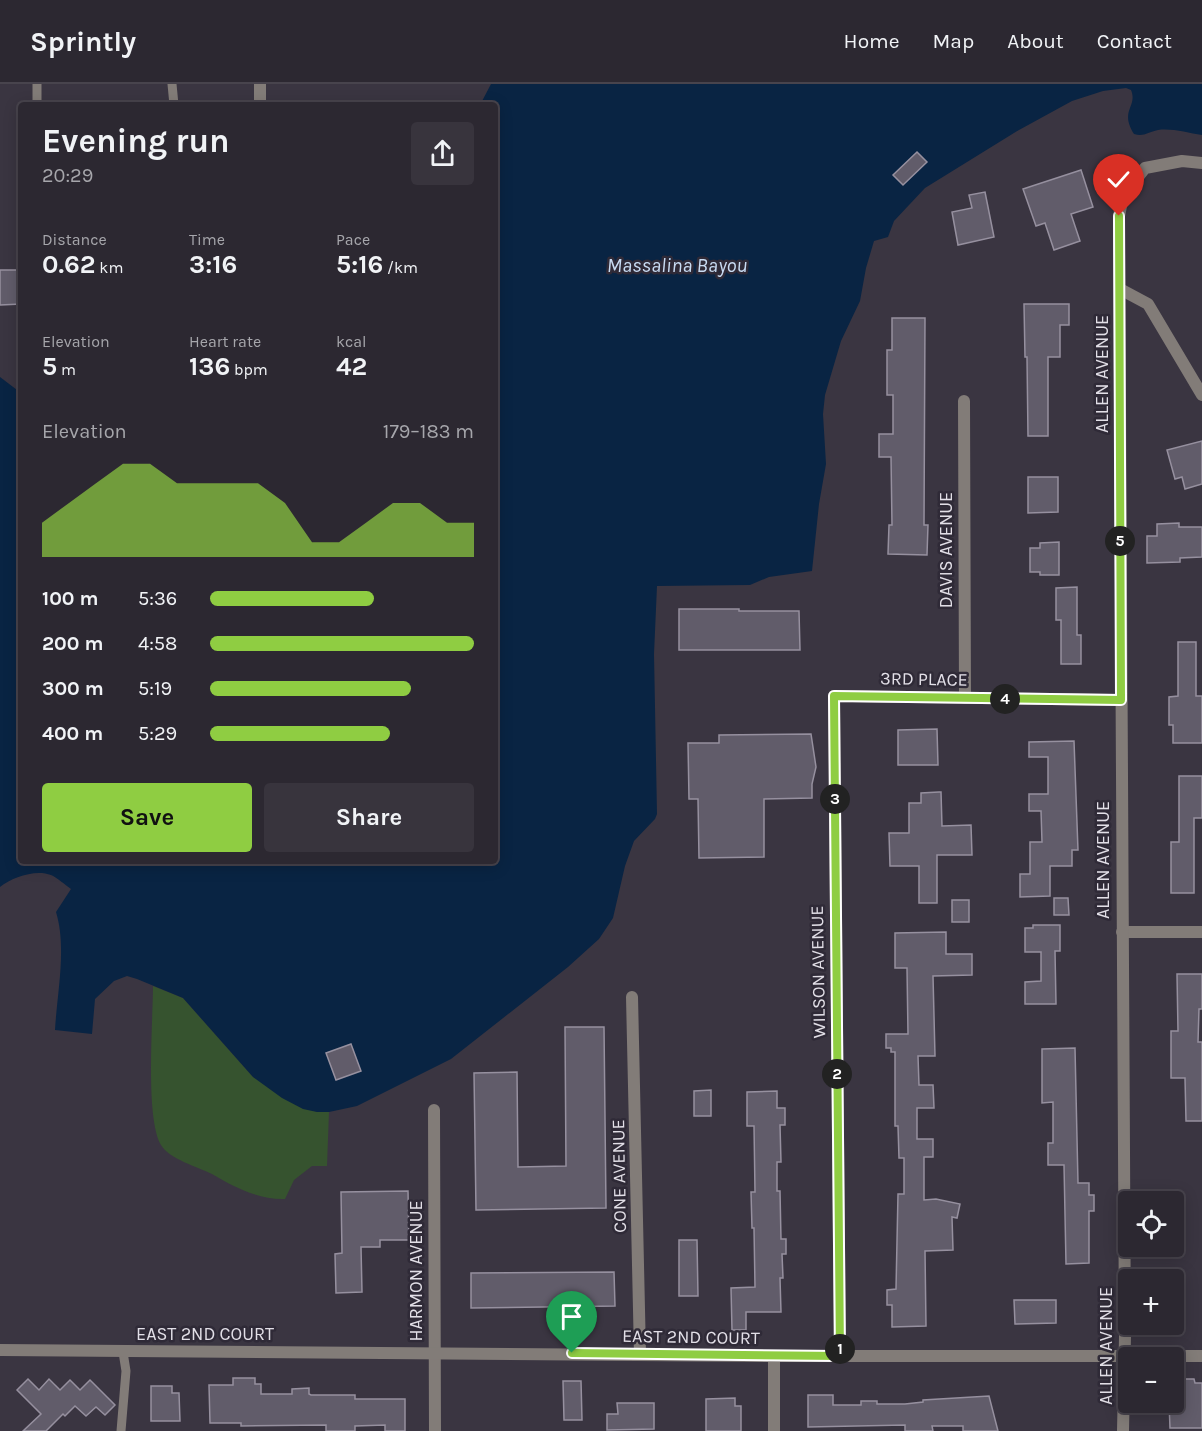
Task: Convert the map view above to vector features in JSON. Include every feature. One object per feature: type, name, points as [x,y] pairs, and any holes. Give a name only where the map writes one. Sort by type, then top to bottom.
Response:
[{"type":"street","points":[[260,84],[260,102]]},
{"type":"street","name":"ALLEN AVENUE","points":[[1124,1347],[1119,216],[1124,196],[1146,168],[1182,161],[1202,163]]},
{"type":"street","points":[[1119,289],[1148,304],[1202,395]]},
{"type":"street","name":"DAVIS AVENUE","points":[[964,401],[964,698]]},
{"type":"street","name":"3RD PLACE","points":[[834,696],[1121,700]]},
{"type":"street","name":"WILSON AVENUE","points":[[834,696],[840,1356]]},
{"type":"street","points":[[1122,932],[1202,932]]},
{"type":"street","name":"CONE AVENUE","points":[[632,997],[640,1354]]},
{"type":"street","name":"HARMON AVENUE","points":[[434,1110],[435,1431]]},
{"type":"street","name":"EAST 2ND COURT","points":[[0,1350],[774,1356],[1118,1356]]},
{"type":"street","points":[[774,1356],[774,1431]]},
{"type":"street","name":"EAST 2ND COURT","points":[[1184,1356],[1202,1356]]},
{"type":"street","name":"ALLEN AVENUE","points":[[1123,1413],[1123,1431]]},
{"type":"lane","points":[[37,84],[37,102]]},
{"type":"lane","points":[[172,84],[174,102]]},
{"type":"lane","points":[[121,1431],[126,1371],[123,1352]]},
{"type":"green space","points":[[153,986],[183,998],[253,1077],[317,1112],[329,1112],[327,1166],[312,1166],[294,1180],[285,1199],[256,1195],[238,1188],[177,1158],[161,1145],[156,1132],[151,1092]]},
{"type":"water","name":"Massalina Bayou","points":[[491,84],[1202,84],[1202,135],[1174,130],[1155,131],[1143,135],[1134,134],[1128,119],[1133,96],[1131,90],[1126,88],[1103,91],[1072,101],[1019,130],[925,188],[894,221],[888,237],[874,241],[860,301],[841,341],[825,395],[823,414],[826,464],[812,571],[769,577],[750,585],[657,586],[654,654],[657,814],[634,841],[625,866],[613,918],[599,939],[568,967],[451,1059],[357,1106],[317,1112],[303,1109],[282,1098],[253,1077],[183,998],[137,979],[127,976],[114,981],[95,999],[92,1034],[55,1030],[61,955],[56,912],[71,889],[45,873],[17,877],[0,887],[0,377],[18,391],[18,864],[498,864],[498,102],[482,102]]},
{"type":"building","points":[[917,152],[927,162],[903,185],[893,175]]},
{"type":"building","points":[[1081,170],[1093,207],[1071,214],[1080,241],[1054,250],[1045,223],[1036,226],[1023,189]]},
{"type":"building","points":[[985,192],[994,237],[958,245],[952,212],[972,208],[969,195]]},
{"type":"building","points":[[0,270],[18,270],[18,304],[0,305]]},
{"type":"building","points":[[1024,304],[1069,304],[1069,325],[1060,325],[1060,357],[1048,357],[1048,436],[1028,436]]},
{"type":"building","points":[[892,318],[925,318],[924,525],[928,525],[927,555],[888,554],[889,525],[892,525],[891,457],[879,457],[879,434],[893,434],[893,395],[887,395],[887,350],[892,350]]},
{"type":"building","points":[[1202,441],[1202,484],[1185,489],[1182,477],[1175,479],[1167,450]]},
{"type":"building","points":[[1028,477],[1058,477],[1058,512],[1028,513]]},
{"type":"building","points":[[1179,523],[1179,527],[1202,527],[1202,557],[1180,558],[1180,562],[1147,563],[1147,536],[1157,536],[1157,524]]},
{"type":"building","points":[[1059,542],[1059,575],[1040,575],[1040,572],[1030,572],[1030,548],[1040,548],[1040,543]]},
{"type":"building","points":[[1077,587],[1077,635],[1081,635],[1081,664],[1061,664],[1061,620],[1056,620],[1056,588]]},
{"type":"building","points":[[679,609],[799,611],[800,650],[679,650]]},
{"type":"building","points":[[1178,642],[1196,642],[1196,696],[1202,696],[1202,743],[1173,743],[1173,725],[1169,725],[1169,697],[1178,696]]},
{"type":"building","points":[[937,729],[938,765],[898,765],[898,730]]},
{"type":"building","points":[[811,734],[816,767],[812,798],[764,799],[764,857],[699,858],[698,799],[689,799],[688,743],[719,743],[719,735]]},
{"type":"building","points":[[1074,741],[1078,850],[1072,850],[1072,866],[1050,866],[1050,896],[1020,897],[1020,874],[1030,874],[1030,842],[1042,842],[1041,811],[1029,811],[1029,794],[1048,794],[1048,757],[1029,757],[1029,742]]},
{"type":"building","points":[[1179,776],[1202,776],[1202,818],[1194,818],[1194,893],[1171,893],[1171,842],[1179,842]]},
{"type":"building","points":[[941,792],[942,826],[971,825],[972,855],[937,855],[937,903],[919,903],[919,866],[890,866],[889,833],[909,833],[909,803],[921,803],[921,793]]},
{"type":"building","points":[[1054,898],[1068,898],[1069,915],[1054,915]]},
{"type":"building","points":[[952,900],[969,900],[969,922],[952,922]]},
{"type":"building","points":[[1033,925],[1060,925],[1060,951],[1055,951],[1056,1004],[1025,1004],[1025,982],[1041,981],[1041,952],[1025,952],[1025,928],[1033,928]]},
{"type":"building","points":[[946,932],[946,954],[972,954],[972,975],[933,976],[935,1056],[918,1056],[919,1085],[933,1085],[934,1108],[917,1108],[917,1139],[933,1139],[933,1157],[924,1157],[924,1200],[936,1199],[960,1204],[957,1218],[952,1217],[953,1250],[925,1251],[926,1326],[892,1327],[892,1305],[887,1305],[887,1290],[896,1289],[898,1194],[904,1194],[904,1158],[899,1158],[898,1126],[895,1126],[895,1052],[891,1052],[891,1048],[886,1048],[886,1034],[908,1034],[907,968],[895,968],[895,933]]},
{"type":"building","points":[[1177,974],[1202,974],[1202,1009],[1199,1009],[1198,1042],[1202,1042],[1202,1121],[1186,1121],[1185,1078],[1171,1078],[1171,1031],[1178,1031]]},
{"type":"building","points":[[565,1027],[604,1027],[606,1208],[476,1210],[474,1073],[517,1072],[518,1167],[566,1166]]},
{"type":"building","points":[[351,1044],[361,1071],[336,1080],[326,1053]]},
{"type":"building","points":[[1075,1048],[1078,1183],[1089,1183],[1089,1195],[1094,1195],[1094,1211],[1089,1211],[1089,1263],[1066,1264],[1064,1165],[1048,1165],[1048,1143],[1053,1143],[1053,1102],[1042,1103],[1042,1049]]},
{"type":"building","points":[[711,1090],[711,1116],[694,1116],[694,1091]]},
{"type":"building","points":[[777,1091],[777,1108],[785,1108],[785,1125],[780,1125],[781,1162],[777,1162],[781,1239],[786,1239],[786,1254],[782,1254],[783,1278],[780,1278],[781,1312],[746,1312],[746,1330],[732,1330],[731,1288],[755,1287],[751,1192],[755,1192],[754,1126],[747,1126],[747,1092]]},
{"type":"building","points":[[408,1191],[409,1240],[380,1240],[380,1247],[361,1247],[362,1292],[336,1293],[335,1254],[342,1253],[341,1192]]},
{"type":"building","points":[[679,1240],[697,1240],[698,1296],[679,1296]]},
{"type":"building","points":[[614,1272],[615,1306],[471,1308],[471,1273]]},
{"type":"building","points":[[1014,1300],[1056,1300],[1056,1323],[1015,1324]]},
{"type":"building","points":[[233,1378],[255,1378],[255,1384],[261,1384],[261,1394],[292,1394],[292,1389],[309,1388],[311,1395],[355,1395],[355,1399],[405,1399],[405,1431],[385,1431],[385,1425],[355,1426],[355,1431],[326,1431],[326,1425],[241,1426],[241,1423],[210,1423],[209,1385],[233,1385]]},
{"type":"building","points":[[28,1379],[39,1390],[49,1379],[60,1390],[70,1380],[80,1390],[90,1380],[115,1405],[105,1415],[96,1407],[86,1416],[75,1406],[46,1431],[23,1431],[41,1414],[17,1390]]},
{"type":"building","points":[[1184,1379],[1194,1379],[1195,1383],[1202,1383],[1202,1428],[1170,1428],[1169,1413],[1184,1413]]},
{"type":"building","points":[[563,1381],[581,1381],[582,1420],[564,1420]]},
{"type":"building","points":[[151,1386],[172,1386],[172,1393],[179,1393],[180,1421],[151,1421]]},
{"type":"building","points":[[808,1395],[833,1395],[833,1405],[861,1405],[861,1401],[877,1401],[877,1404],[905,1404],[923,1402],[923,1400],[989,1396],[998,1431],[963,1431],[963,1426],[932,1426],[933,1431],[905,1431],[905,1425],[808,1427]]},
{"type":"building","points":[[735,1398],[735,1406],[741,1406],[741,1431],[706,1431],[706,1399]]},
{"type":"building","points":[[617,1403],[654,1403],[654,1429],[607,1430],[607,1414],[618,1414]]},
{"type":"route","points":[[572,1353],[840,1356],[834,696],[1121,700],[1119,216]]}]
